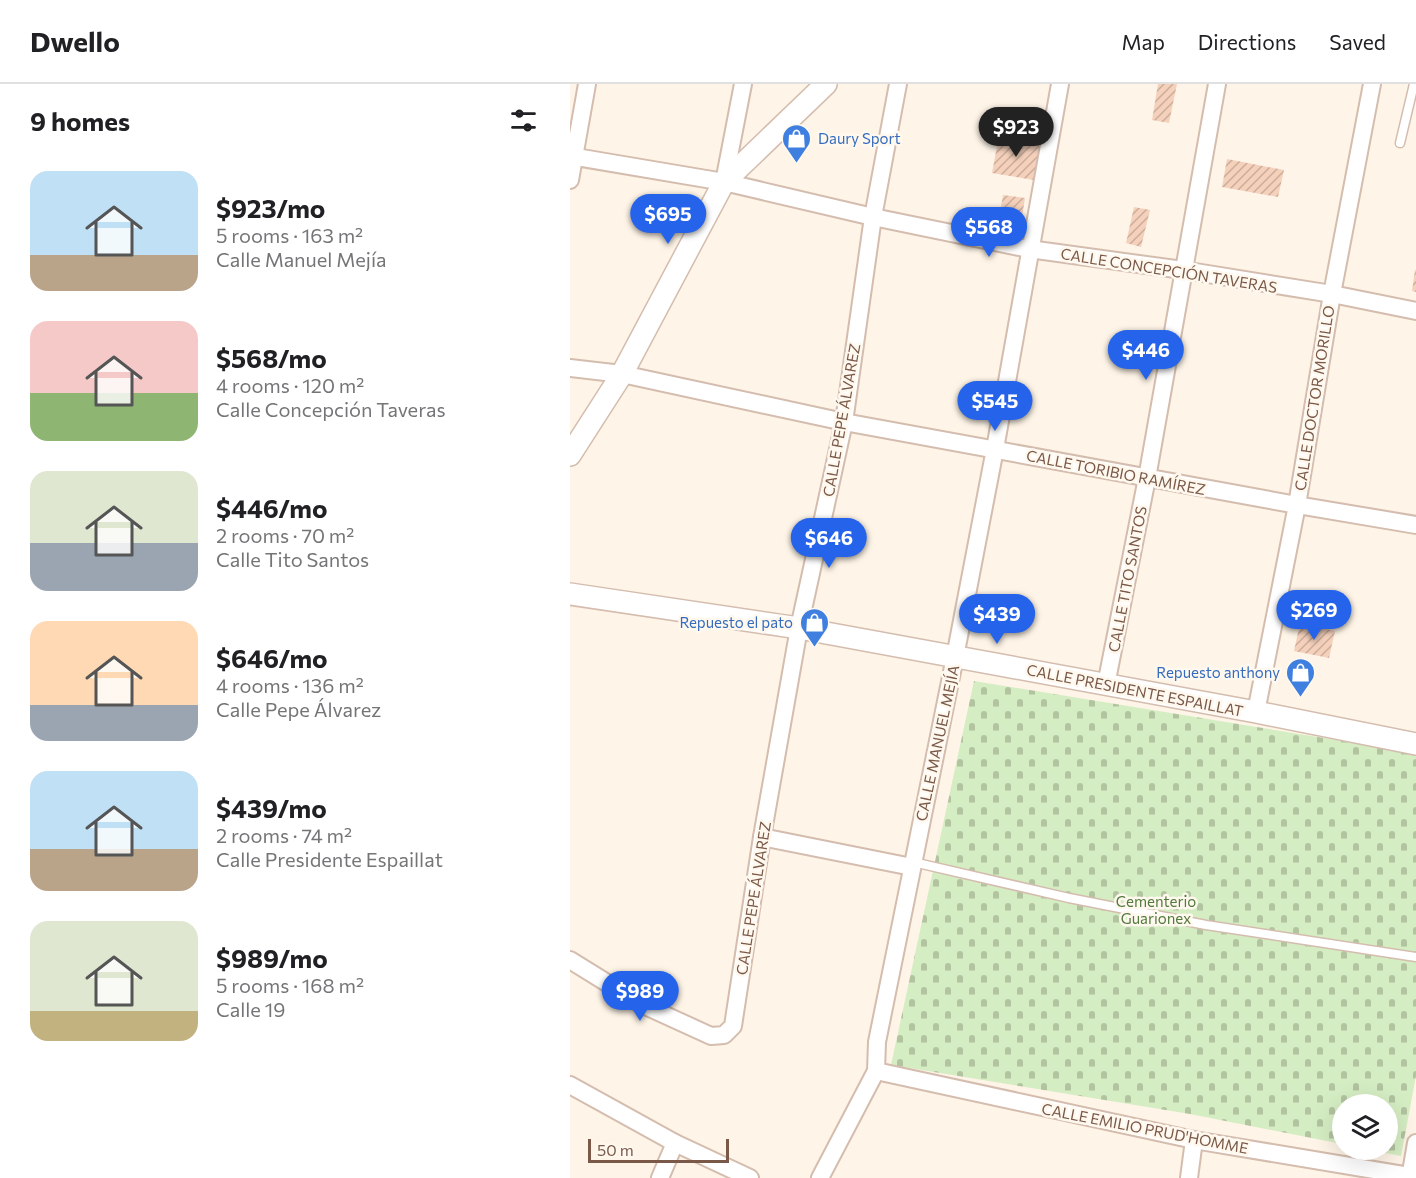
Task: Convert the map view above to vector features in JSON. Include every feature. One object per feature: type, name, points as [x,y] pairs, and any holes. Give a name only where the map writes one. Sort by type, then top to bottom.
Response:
[{"type":"street","points":[[570,180],[572,156],[587,84]]},
{"type":"street","points":[[570,455],[622,374],[724,182],[743,84]]},
{"type":"street","points":[[724,182],[826,84]]},
{"type":"street","name":"CALLE PEPE ÁLVAREZ","points":[[570,960],[641,1004],[711,1036],[724,1035],[733,1026],[762,837],[799,628],[844,422],[873,217],[898,84]]},
{"type":"street","name":"CALLE MANUEL MEJÍA","points":[[820,1178],[876,1071],[877,1042],[995,449],[1060,84]]},
{"type":"street","name":"CALLE TITO SANTOS","points":[[1106,685],[1147,478],[1217,84]]},
{"type":"street","name":"CALLE DOCTOR MORILLO","points":[[1256,712],[1297,505],[1332,294],[1372,84]]},
{"type":"street","name":"CALLE CONCEPCIÓN TAVERAS","points":[[572,156],[724,182],[873,217],[1029,249],[1183,270],[1416,310]]},
{"type":"street","name":"CALLE TORIBIO RAMÍREZ","points":[[570,368],[622,374],[844,422],[1416,525]]},
{"type":"street","name":"CALLE PRESIDENTE ESPAILLAT","points":[[570,594],[799,628],[1256,712],[1416,744]]},
{"type":"street","points":[[762,837],[912,864]]},
{"type":"street","name":"CALLE EMILIO PRUD'HOMME","points":[[876,1071],[1194,1140],[1412,1177]]},
{"type":"street","points":[[570,1085],[675,1143],[750,1178]]},
{"type":"street","points":[[1187,1175],[1194,1140]]},
{"type":"street","points":[[660,1178],[675,1143]]},
{"type":"street","points":[[1412,1177],[1416,1143]]},
{"type":"lane","points":[[1400,143],[1414,84]]},
{"type":"lane","points":[[912,864],[1206,925],[1416,957]]},
{"type":"green space","name":"Cementerio Guarionex","points":[[974,681],[1416,753],[1416,1076],[1401,1156],[1398,1155],[1398,1094],[1332,1094],[1332,1142],[1190,1114],[891,1065]]},
{"type":"building","points":[[1158,84],[1177,84],[1169,123],[1152,120]]},
{"type":"building","points":[[999,135],[1041,142],[1034,180],[992,173]]},
{"type":"building","points":[[1227,159],[1284,170],[1278,197],[1222,187]]},
{"type":"building","points":[[1003,195],[1025,198],[1020,229],[998,225]]},
{"type":"building","points":[[1134,207],[1150,210],[1141,247],[1126,243]]},
{"type":"building","points":[[1416,270],[1416,292],[1412,291]]},
{"type":"building","points":[[1300,623],[1335,631],[1329,658],[1294,651]]},
{"type":"place","name":"Daury Sport","points":[[797,164]]},
{"type":"place","name":"Repuesto el pato","points":[[814,648]]},
{"type":"place","name":"Repuesto anthony","points":[[1301,698]]}]
